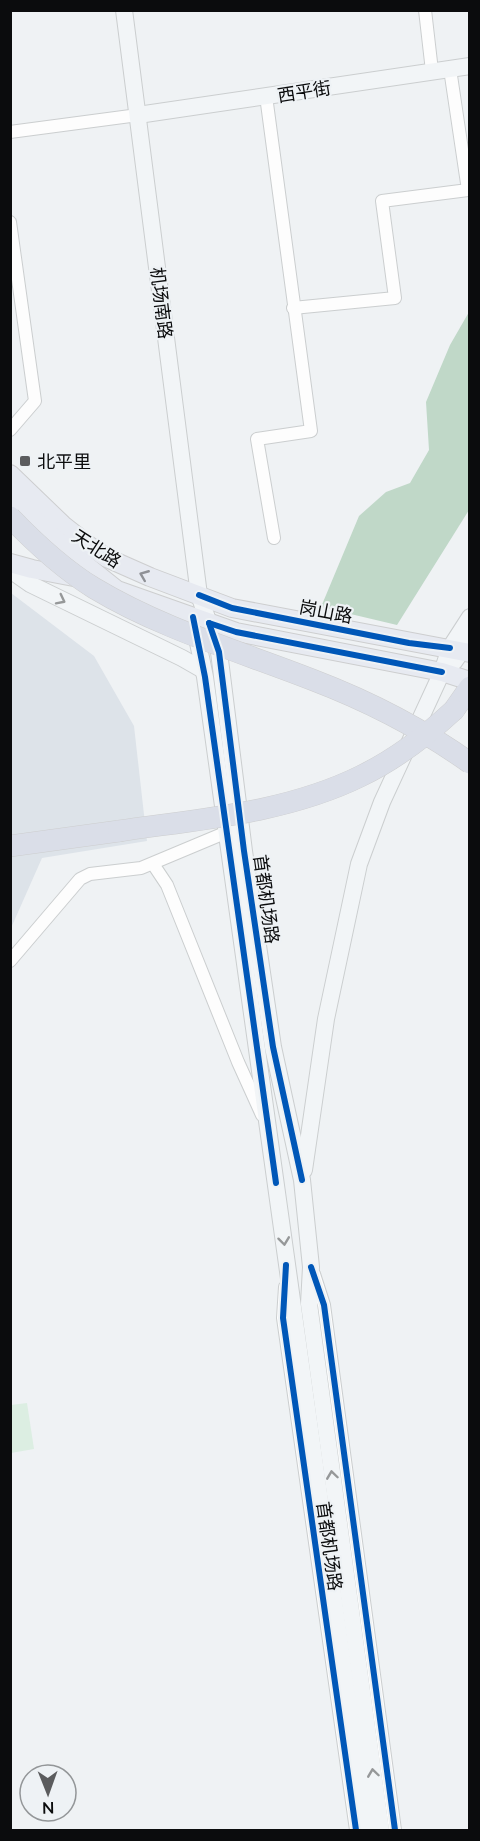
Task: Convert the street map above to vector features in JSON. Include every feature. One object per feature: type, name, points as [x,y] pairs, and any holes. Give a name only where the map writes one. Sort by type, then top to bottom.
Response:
[{"type":"highway","points":[[10,517],[74,574],[137,612],[200,639],[349,695],[418,730],[470,763]]},
{"type":"highway","points":[[10,536],[66,584],[128,621],[204,654],[316,694],[369,717],[421,745],[470,779]]},
{"type":"highway","points":[[10,846],[259,810],[308,798],[361,777],[390,760],[462,706],[470,687]]},
{"type":"main road","name":"天北路","points":[[10,474],[63,525],[107,558],[199,596]]},
{"type":"main road","name":"天北路","points":[[10,494],[44,529],[117,590]]},
{"type":"main road","name":"天北路","points":[[10,563],[95,580],[201,620]]},
{"type":"main road","name":"岗山路","points":[[199,596],[232,608],[409,643],[463,648]]},
{"type":"main road","name":"岗山路","points":[[201,620],[236,632],[442,672]]},
{"type":"main road","points":[[442,672],[470,681]]},
{"type":"street","name":"机场南路","points":[[124,10],[199,596]]},
{"type":"street","points":[[425,10],[432,71]]},
{"type":"street","name":"西平街","points":[[138,115],[470,66]]},
{"type":"street","points":[[293,308],[395,298],[382,201],[468,190],[450,69]]},
{"type":"street","points":[[266,96],[311,431],[257,439],[274,538]]},
{"type":"street","points":[[10,132],[138,115]]},
{"type":"street","points":[[10,222],[34,401],[10,430]]},
{"type":"street","points":[[10,570],[30,584],[203,670]]},
{"type":"street","points":[[199,596],[201,620]]},
{"type":"street","name":"首都机场路","points":[[302,1180],[326,1019],[359,864],[382,802],[442,672],[454,663],[463,648],[470,617]]},
{"type":"street","name":"首都机场路","points":[[201,620],[203,670],[270,1131],[286,1265],[294,1304],[366,1830]]},
{"type":"street","name":"首都机场路","points":[[201,620],[219,652],[244,851],[273,1047],[302,1180],[311,1267],[309,1304],[381,1830]]},
{"type":"street","points":[[10,961],[80,879],[90,874],[141,868],[227,832]]},
{"type":"street","points":[[153,864],[167,885],[238,1062],[270,1131]]},
{"type":"street","points":[[276,1183],[302,1180]]},
{"type":"street","name":"首都机场路","points":[[286,1265],[283,1317],[356,1830]]},
{"type":"street","name":"首都机场路","points":[[311,1267],[324,1305],[395,1830]]},
{"type":"shaded area","points":[[11,593],[94,656],[134,726],[147,841],[42,858],[11,928]]},
{"type":"green space","points":[[469,312],[469,510],[397,625],[321,607],[359,516],[386,492],[410,483],[429,450],[426,402],[450,345]]},
{"type":"green space","points":[[27,1403],[34,1449],[11,1453],[11,1405]]},
{"type":"cycle path","points":[[199,595],[232,608],[409,643],[450,648]]},
{"type":"cycle path","points":[[193,617],[205,677],[276,1183]]},
{"type":"cycle path","points":[[209,623],[219,652],[244,851],[273,1047],[302,1180]]},
{"type":"cycle path","points":[[209,623],[236,632],[442,672]]},
{"type":"cycle path","points":[[286,1265],[283,1318],[356,1830]]},
{"type":"cycle path","points":[[311,1267],[324,1305],[395,1830]]},
{"type":"place","name":"北平里","points":[[25,461]]}]
